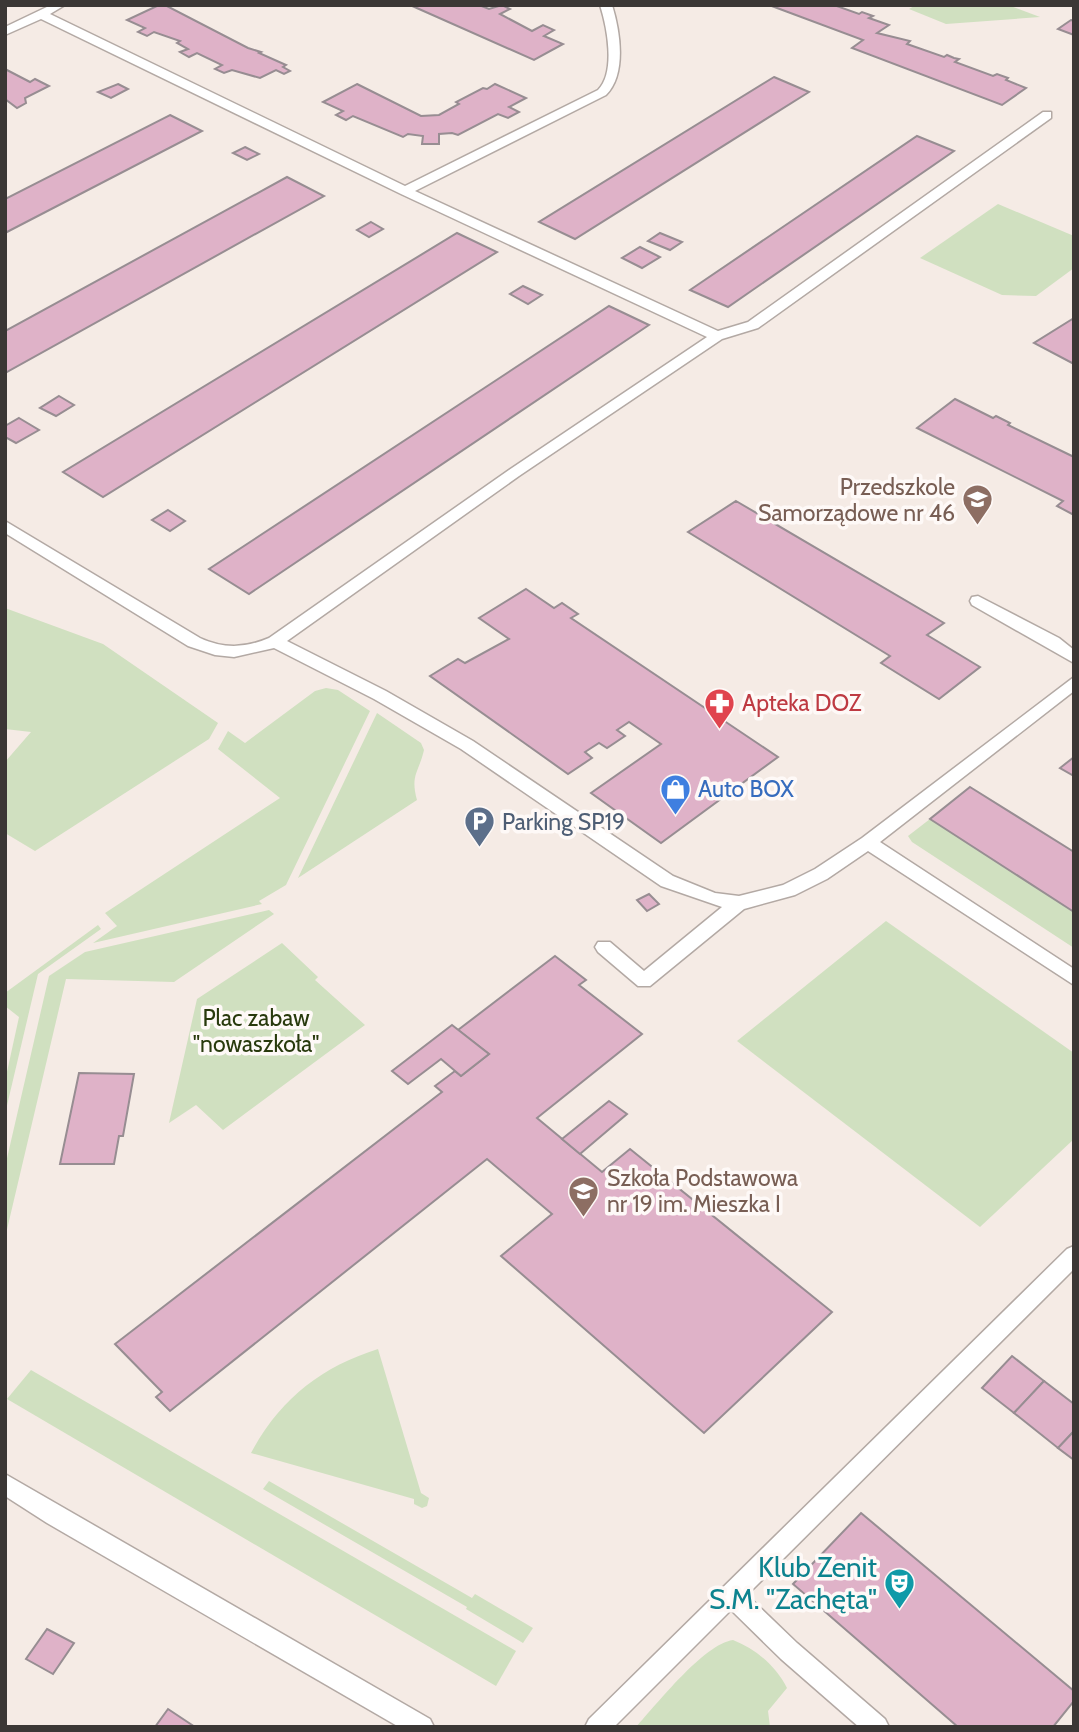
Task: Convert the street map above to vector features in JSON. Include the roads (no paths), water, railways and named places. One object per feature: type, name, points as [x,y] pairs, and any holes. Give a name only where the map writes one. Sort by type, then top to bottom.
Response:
[{"type":"lane","points":[[5,32],[60,5]]},
{"type":"lane","points":[[405,191],[604,92],[611,79],[612,60],[606,5]]},
{"type":"lane","points":[[41,14],[405,191],[717,336]]},
{"type":"lane","points":[[5,526],[114,595],[207,649],[230,653],[253,651],[275,642],[514,473],[717,336],[753,325],[1047,115]]},
{"type":"lane","points":[[978,601],[1053,642],[1074,658]]},
{"type":"lane","points":[[275,642],[380,695],[467,745],[667,881],[713,899],[739,903],[789,890],[821,874],[868,842],[1074,682]]},
{"type":"lane","points":[[868,842],[1074,978]]},
{"type":"lane","points":[[604,947],[644,981],[739,903]]},
{"type":"lane","points":[[597,1727],[1074,1255]]},
{"type":"lane","points":[[5,1484],[55,1516],[422,1727]]},
{"type":"lane","points":[[731,1595],[789,1651],[877,1727]]},
{"type":"place","name":"Przedszkole Samorządowe nr 46","points":[[978,527]]},
{"type":"place","name":"Apteka DOZ","points":[[719,730]]},
{"type":"place","name":"Auto BOX","points":[[675,816]]},
{"type":"place","name":"Parking SP19","points":[[479,849]]},
{"type":"place","name":"Szkoła Podstawowa nr 19 im. Mieszka I","points":[[584,1218]]},
{"type":"place","name":"Klub Zenit S.M. \"Zachęta\"","points":[[900,1610]]},
{"type":"park label","name":"Plac zabaw \"nowaszkoła\"","points":[[256,1031]]}]
